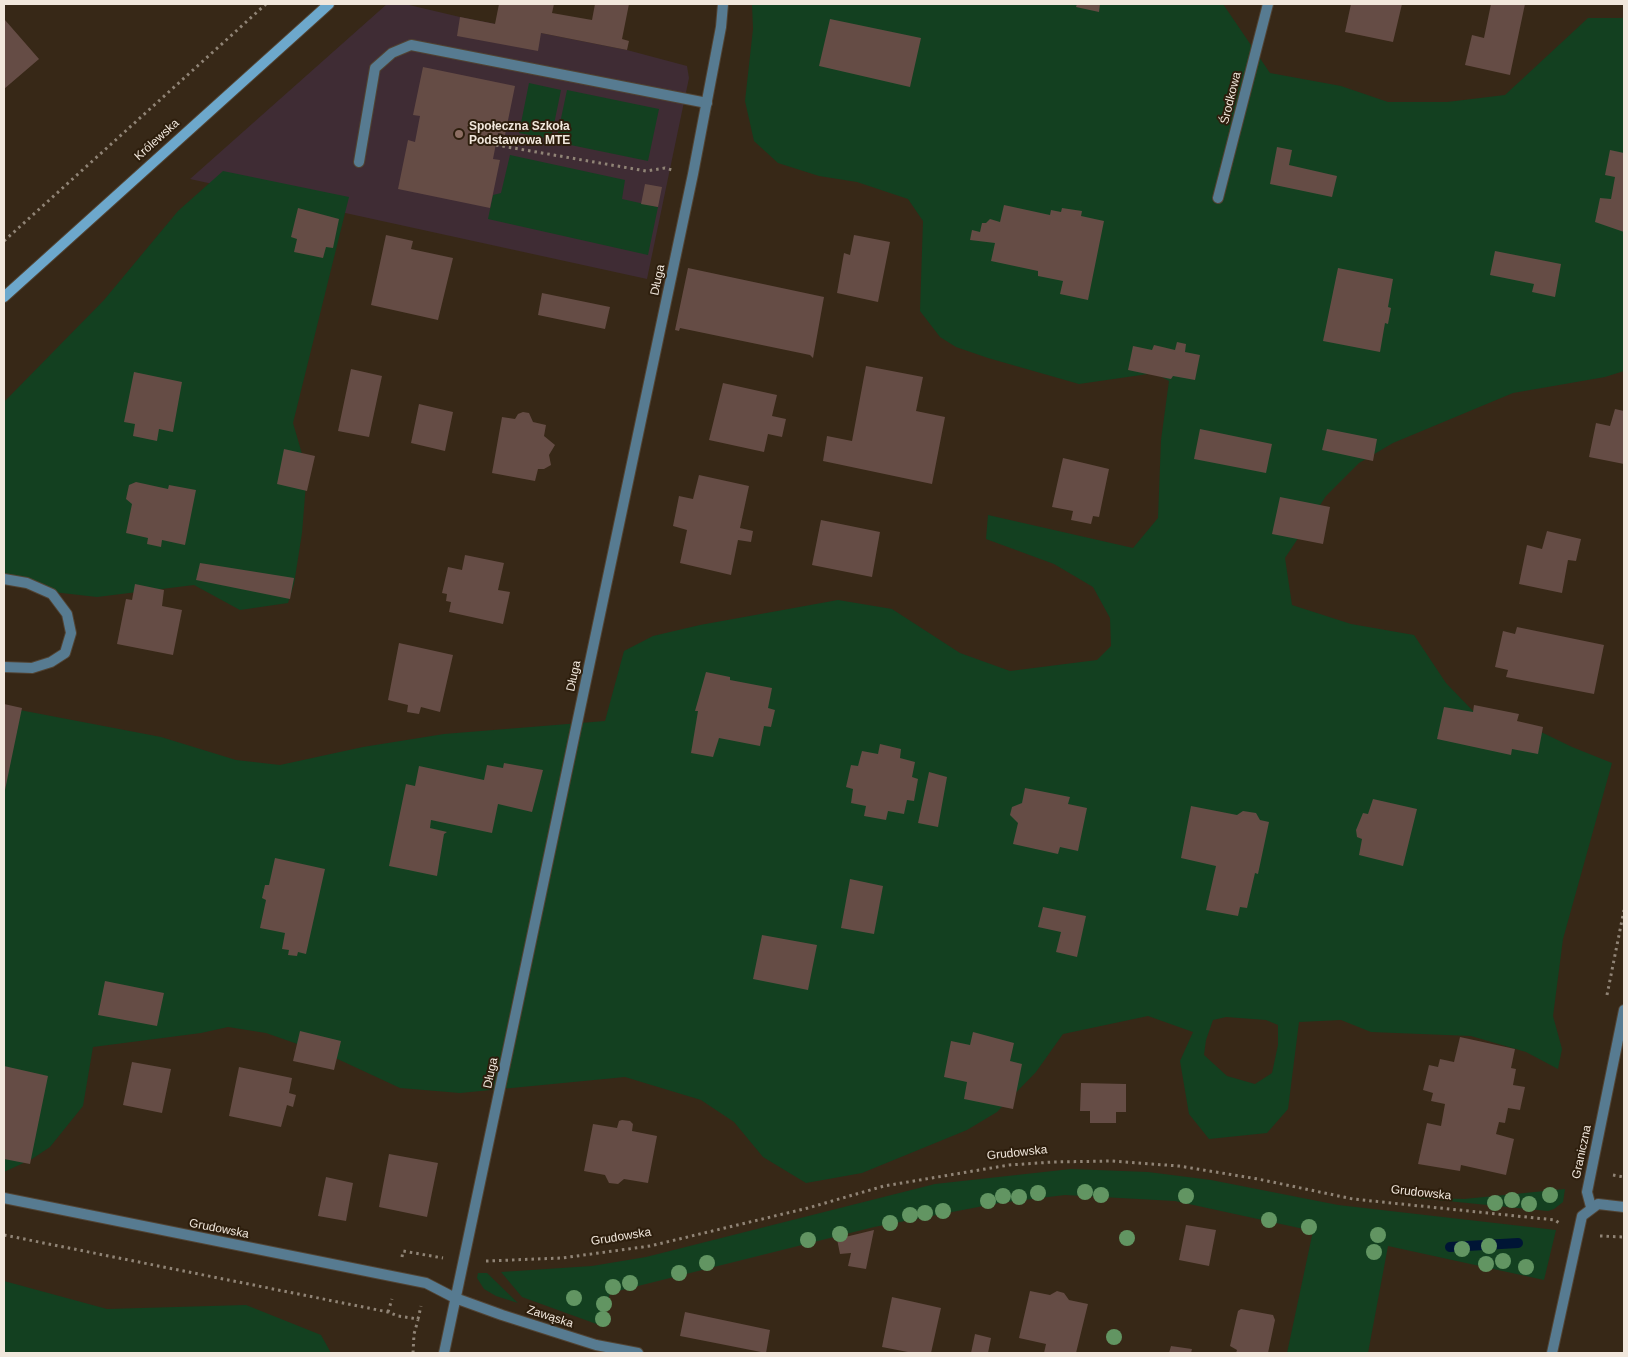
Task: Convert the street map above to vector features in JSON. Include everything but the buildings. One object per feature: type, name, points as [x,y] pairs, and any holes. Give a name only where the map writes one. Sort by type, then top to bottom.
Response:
[{"type":"main road","name":"Królewska","points":[[4,297],[329,4]]},
{"type":"street","name":"Długa","points":[[444,1353],[693,174],[721,27],[723,4]]},
{"type":"street","name":"Środkowa","points":[[1218,198],[1268,4]]},
{"type":"street","points":[[359,162],[375,68],[392,53],[411,45],[707,103]]},
{"type":"street","points":[[4,579],[27,583],[52,594],[67,614],[71,633],[65,653],[51,662],[32,668],[4,667]]},
{"type":"street","name":"Graniczna","points":[[1591,1207],[1586,1192],[1624,1010]]},
{"type":"street","name":"Grudowska","points":[[4,1198],[426,1283],[456,1298]]},
{"type":"street","points":[[1552,1353],[1582,1216],[1591,1207],[1607,1203],[1624,1206]]},
{"type":"street","name":"Zawąska","points":[[456,1298],[596,1345],[638,1353]]},
{"type":"path","points":[[4,241],[266,4]]},
{"type":"path","points":[[496,145],[646,171],[665,168],[693,174]]},
{"type":"path","name":"Grudowska","points":[[484,1262],[562,1258],[650,1246],[808,1208],[891,1184],[992,1168],[1053,1162],[1111,1161],[1179,1166],[1258,1179],[1352,1199],[1555,1220],[1564,1228]]},
{"type":"path","points":[[4,1235],[388,1312],[418,1320]]},
{"type":"path","points":[[1596,1236],[1624,1238]]},
{"type":"path","points":[[403,1250],[446,1258]]},
{"type":"path","points":[[388,1312],[394,1293]]},
{"type":"path","points":[[413,1353],[414,1334],[422,1301]]},
{"type":"shaded area","name":"Społeczna Szkoła Podstawowa MTE","points":[[387,4],[405,4],[460,17],[627,50],[687,66],[689,78],[647,279],[190,179]]},
{"type":"green space","points":[[752,4],[1223,4],[1270,73],[1341,86],[1388,102],[1447,102],[1505,95],[1588,18],[1624,18],[1624,371],[1605,377],[1513,393],[1393,443],[1359,463],[1326,496],[1285,558],[1292,605],[1351,624],[1414,635],[1446,683],[1473,711],[1539,731],[1612,763],[1563,939],[1553,1016],[1562,1049],[1558,1069],[1526,1052],[1471,1036],[1371,1032],[1341,1020],[1299,1022],[1288,1109],[1267,1133],[1209,1139],[1189,1114],[1180,1061],[1193,1032],[1148,1016],[1063,1034],[1036,1072],[997,1112],[967,1130],[862,1173],[806,1183],[763,1157],[734,1122],[701,1100],[625,1077],[460,1093],[400,1088],[329,1055],[266,1033],[228,1027],[201,1033],[93,1047],[83,1106],[50,1147],[32,1159],[4,1172],[4,707],[161,737],[236,760],[280,765],[363,747],[444,734],[605,721],[624,651],[653,636],[700,625],[838,600],[892,609],[960,653],[1010,671],[1097,660],[1111,646],[1110,618],[1093,587],[1054,564],[986,539],[988,515],[1133,548],[1158,518],[1161,440],[1169,381],[1155,373],[1079,384],[988,358],[956,347],[940,337],[920,311],[923,221],[908,199],[857,182],[819,176],[778,163],[754,141],[745,101],[753,29]],"holes":[[[1226,1017],[1266,1020],[1278,1025],[1278,1045],[1272,1073],[1255,1084],[1227,1076],[1204,1055],[1206,1040],[1213,1020]]]},
{"type":"green space","points":[[529,83],[561,90],[551,139],[519,133]]},
{"type":"green space","points":[[567,90],[659,109],[648,161],[556,142]]},
{"type":"green space","points":[[510,155],[625,180],[622,199],[658,207],[648,255],[488,219],[493,195],[501,193]]},
{"type":"green space","points":[[223,171],[349,197],[293,423],[307,471],[302,533],[294,584],[288,603],[240,610],[194,585],[97,597],[44,591],[4,577],[4,402],[104,300],[178,211]]},
{"type":"green space","points":[[1071,1169],[1148,1172],[1211,1180],[1338,1205],[1556,1230],[1544,1280],[1388,1246],[1368,1353],[1287,1353],[1313,1231],[1175,1201],[1065,1195],[999,1203],[874,1227],[610,1293],[602,1326],[522,1297],[501,1272],[592,1266],[646,1257],[935,1184]]},
{"type":"green space","points":[[1565,1189],[1563,1202],[1548,1211],[1407,1197],[1464,1199]]},
{"type":"green space","points":[[478,1273],[487,1273],[518,1303],[496,1296],[484,1289],[477,1278]]},
{"type":"green space","points":[[4,1281],[107,1309],[246,1305],[321,1335],[331,1353],[4,1353]]},
{"type":"waterway","points":[[1450,1247],[1518,1243]]},
{"type":"place","name":"Społeczna Szkoła Podstawowa MTE","points":[[459,134]]}]
